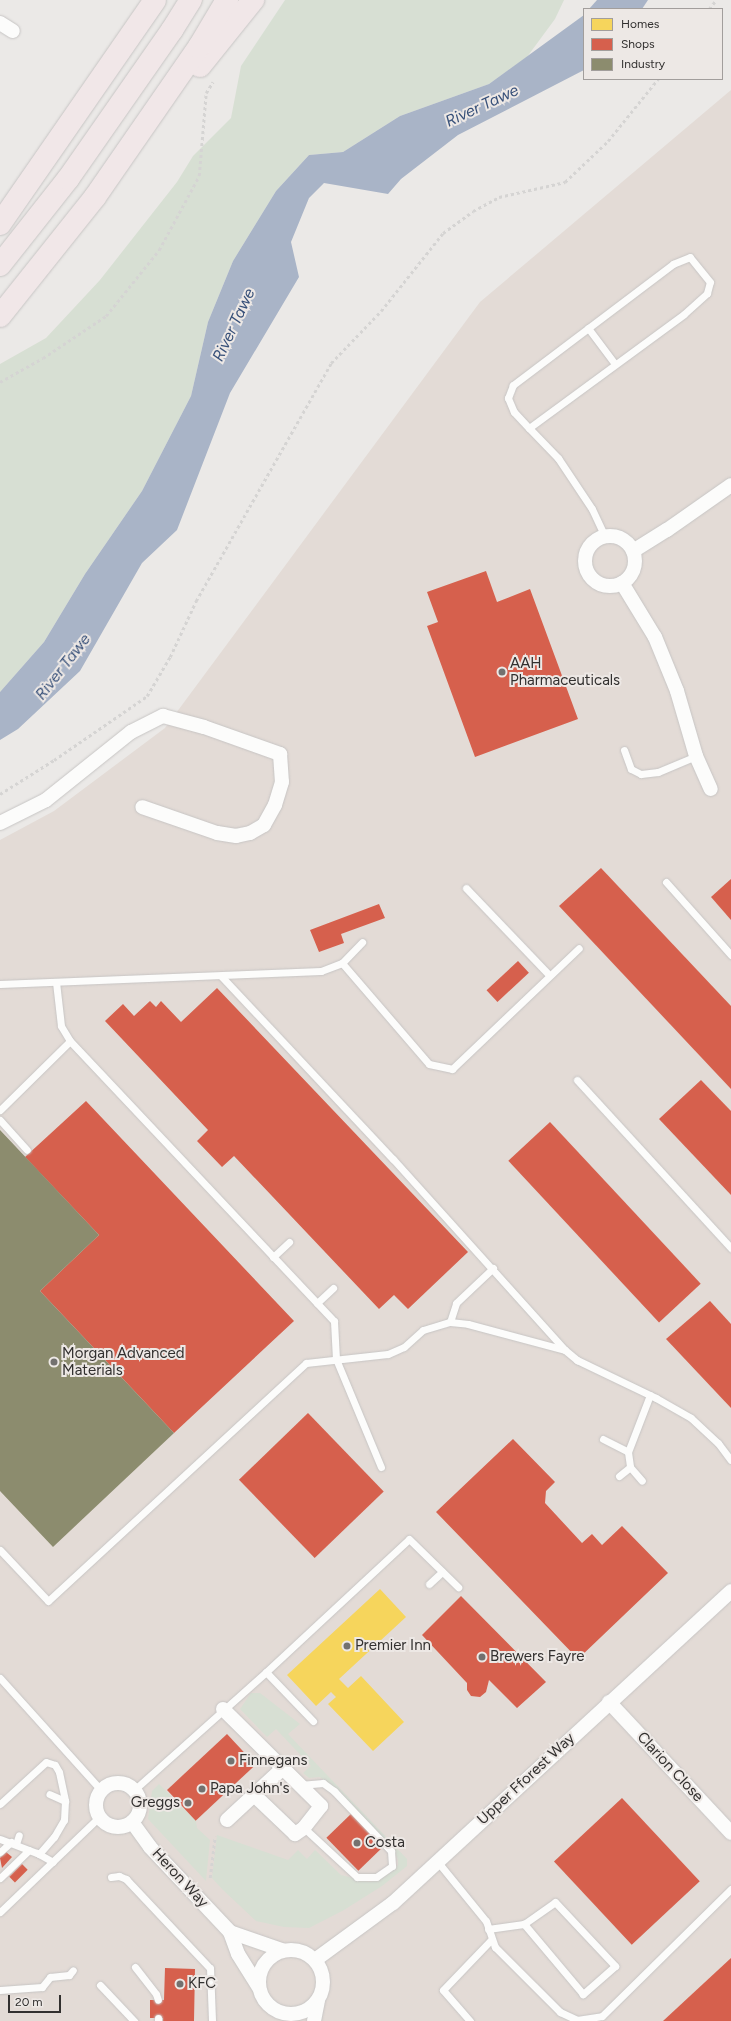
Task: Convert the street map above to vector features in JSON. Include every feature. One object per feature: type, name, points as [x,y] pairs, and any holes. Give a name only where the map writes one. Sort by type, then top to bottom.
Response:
[{"type":"main road","points":[[0,224],[155,0]]},
{"type":"main road","points":[[0,265],[68,179],[172,30],[191,0]]},
{"type":"main road","points":[[95,197],[199,47],[227,0]]},
{"type":"main road","points":[[0,316],[253,0]]},
{"type":"street","points":[[0,23],[13,31]]},
{"type":"street","points":[[633,551],[667,530],[731,485]]},
{"type":"street","points":[[605,537],[621,539],[633,551],[634,569],[622,583],[606,586],[595,580],[587,570],[586,558],[591,546],[605,537]]},
{"type":"street","points":[[622,583],[655,637],[678,691],[696,756],[711,789]]},
{"type":"street","points":[[0,823],[46,800],[130,732],[163,716],[204,727],[280,754],[282,782],[275,805],[264,825],[250,833],[236,836],[217,833],[142,807]]},
{"type":"street","name":"Upper Fforest Way","points":[[315,1960],[393,1903],[731,1591]]},
{"type":"street","name":"Clarion Close","points":[[610,1702],[728,1825]]},
{"type":"street","points":[[223,1709],[321,1806],[304,1828],[295,1834],[254,1795]]},
{"type":"street","points":[[226,1820],[282,1768]]},
{"type":"street","points":[[121,1783],[134,1790],[140,1803],[137,1817],[132,1822],[118,1828],[111,1826],[99,1817],[95,1803],[101,1790],[107,1786],[121,1783]]},
{"type":"street","name":"Heron Way","points":[[132,1822],[150,1847],[230,1932],[238,1954],[259,1987]]},
{"type":"street","name":"Heron Way","points":[[230,1932],[282,1950]]},
{"type":"street","points":[[274,2021],[269,2005],[259,1987],[262,1969],[267,1961],[282,1950],[300,1950],[315,1960],[324,1980],[314,2021]]},
{"type":"street","points":[[269,2005],[278,2011],[300,2013],[318,2000]]},
{"type":"lane","points":[[529,428],[684,314],[707,293],[710,282],[690,257],[673,264],[513,385],[508,398],[514,412],[529,428],[558,458],[592,509],[605,537]]},
{"type":"lane","points":[[588,328],[616,364]]},
{"type":"lane","points":[[624,750],[631,770],[641,774],[658,772],[696,756]]},
{"type":"lane","points":[[666,882],[731,955]]},
{"type":"lane","points":[[466,888],[549,975]]},
{"type":"lane","points":[[0,984],[321,971],[342,963],[362,942]]},
{"type":"lane","points":[[342,963],[429,1064],[452,1069],[579,948]]},
{"type":"lane","points":[[221,976],[493,1268],[565,1350],[577,1360],[650,1395],[691,1418],[718,1443],[731,1460]]},
{"type":"lane","points":[[56,982],[61,1026],[70,1041],[334,1321],[336,1359],[381,1467]]},
{"type":"lane","points":[[0,1110],[70,1041]]},
{"type":"lane","points":[[578,1080],[731,1248]]},
{"type":"lane","points":[[0,1120],[27,1150]]},
{"type":"lane","points":[[273,1256],[288,1242]]},
{"type":"lane","points":[[450,1322],[456,1302],[493,1268]]},
{"type":"lane","points":[[317,1303],[333,1288]]},
{"type":"lane","points":[[0,1550],[48,1601],[306,1363],[388,1354],[404,1347],[423,1330],[450,1322],[468,1324],[565,1350]]},
{"type":"lane","points":[[642,1481],[630,1466],[628,1452],[650,1395]]},
{"type":"lane","points":[[603,1439],[628,1452]]},
{"type":"lane","points":[[619,1476],[630,1466]]},
{"type":"lane","points":[[134,1790],[266,1672],[409,1539],[458,1587]]},
{"type":"lane","points":[[429,1584],[442,1572]]},
{"type":"lane","points":[[266,1672],[313,1721]]},
{"type":"lane","points":[[0,1678],[101,1790]]},
{"type":"lane","points":[[0,1804],[46,1762],[55,1765],[59,1772],[65,1801],[64,1820],[54,1837],[39,1854]]},
{"type":"lane","points":[[300,1785],[323,1783],[334,1791],[391,1851],[392,1866],[376,1877],[357,1877],[304,1828]]},
{"type":"lane","points":[[49,1794],[65,1801]]},
{"type":"lane","points":[[0,1912],[99,1817]]},
{"type":"lane","points":[[0,1852],[14,1843],[19,1835]]},
{"type":"lane","points":[[0,1839],[14,1843],[53,1862]]},
{"type":"lane","points":[[0,1878],[29,1850]]},
{"type":"lane","points":[[437,1861],[486,1921],[490,1940],[495,1947],[560,2012],[577,2020],[602,2016],[731,1890]]},
{"type":"lane","points":[[111,1877],[119,1876],[126,1879],[210,1968],[212,2021]]},
{"type":"lane","points":[[488,1929],[524,1924],[555,1902],[615,1966],[583,1994],[524,1924]]},
{"type":"lane","points":[[470,2021],[443,1990],[490,1940]]},
{"type":"lane","points":[[135,1967],[156,1994],[158,2000]]},
{"type":"lane","points":[[0,1990],[42,1988],[50,1977],[69,1975],[73,1970]]},
{"type":"lane","points":[[100,1985],[134,2021]]},
{"type":"path","points":[[710,8],[716,0]]},
{"type":"path","points":[[0,382],[43,358],[106,316],[159,250],[199,176],[206,94],[214,80]]},
{"type":"path","points":[[0,794],[54,760],[147,696],[170,657],[196,601],[331,363],[381,311],[443,233],[473,211],[499,197],[565,182],[608,140],[657,80]]},
{"type":"path","points":[[210,1878],[215,1836]]},
{"type":"shaded area","points":[[285,0],[564,0],[555,19],[527,57],[489,84],[400,116],[343,152],[309,155],[276,191],[233,261],[208,322],[191,396],[142,491],[85,574],[44,642],[0,692],[0,364],[46,338],[100,280],[177,182],[193,156],[231,118],[241,66]]},
{"type":"shaded area","points":[[731,90],[731,2021],[0,2021],[0,840],[54,811],[165,728],[480,302]]},
{"type":"shaded area","points":[[251,1693],[260,1693],[300,1724],[288,1734],[407,1859],[407,1866],[382,1886],[344,1910],[309,1928],[284,1927],[256,1921],[222,1889],[212,1878],[217,1835],[288,1860],[298,1850],[307,1859],[315,1850],[341,1875],[369,1882],[379,1880],[391,1872],[398,1865],[398,1860],[395,1853],[334,1789],[320,1777],[309,1778],[303,1773],[311,1766],[276,1729],[267,1737],[240,1709]]},
{"type":"shaded area","points":[[159,1784],[196,1821],[197,1828],[210,1840],[206,1881],[148,1819],[152,1791]]},
{"type":"water","points":[[597,0],[648,0],[643,8],[590,8]]},
{"type":"water","name":"River Tawe","points":[[583,16],[583,71],[458,135],[401,179],[388,194],[324,183],[309,198],[291,242],[299,277],[230,393],[177,530],[142,563],[80,671],[18,729],[0,740],[0,692],[44,642],[85,574],[142,491],[191,396],[208,322],[233,261],[276,191],[309,155],[343,152],[400,116],[489,84]]},
{"type":"building: Homes","name":"Premier Inn","points":[[380,1589],[406,1617],[339,1679],[348,1688],[361,1676],[404,1722],[373,1751],[328,1704],[336,1697],[331,1692],[316,1706],[287,1675]]},
{"type":"building: Shops","name":"AAH Pharmaceuticals","points":[[486,571],[497,602],[530,589],[578,719],[475,757],[427,626],[438,622],[427,592]]},
{"type":"building: Shops","points":[[601,868],[731,1006],[731,1089],[559,906]]},
{"type":"building: Shops","points":[[731,879],[731,920],[711,897]]},
{"type":"building: Shops","points":[[379,904],[385,918],[341,934],[344,943],[319,952],[310,930]]},
{"type":"building: Shops","points":[[518,961],[529,973],[497,1002],[487,990]]},
{"type":"building: Shops","points":[[217,988],[468,1252],[408,1309],[394,1295],[379,1309],[234,1156],[222,1167],[197,1141],[208,1130],[105,1021],[123,1004],[134,1016],[150,1001],[156,1007],[161,1001],[181,1022]]},
{"type":"building: Shops","points":[[701,1080],[731,1111],[731,1195],[659,1119]]},
{"type":"building: Shops","points":[[86,1101],[294,1321],[174,1433],[40,1291],[99,1235],[25,1157]]},
{"type":"building: Shops","points":[[550,1122],[701,1284],[659,1323],[508,1161]]},
{"type":"building: Shops","points":[[710,1301],[731,1324],[731,1408],[666,1339]]},
{"type":"building: Shops","points":[[308,1413],[384,1491],[315,1558],[239,1480]]},
{"type":"building: Shops","points":[[513,1439],[555,1482],[546,1491],[545,1503],[582,1543],[592,1534],[602,1545],[622,1526],[668,1573],[578,1659],[436,1512]]},
{"type":"building: Shops","name":"Brewers Fayre","points":[[461,1596],[546,1682],[517,1708],[489,1680],[486,1692],[480,1697],[471,1696],[467,1690],[467,1683],[422,1635]]},
{"type":"building: Shops","points":[[227,1734],[256,1765],[196,1821],[167,1790]]},
{"type":"building: Shops","points":[[622,1798],[700,1881],[632,1945],[554,1861]]},
{"type":"building: Shops","name":"Costa","points":[[353,1812],[385,1845],[358,1871],[326,1838]]},
{"type":"building: Shops","points":[[6,1852],[12,1857],[2,1868],[0,1858]]},
{"type":"building: Shops","points":[[22,1864],[28,1870],[15,1882],[9,1877]]},
{"type":"building: Shops","points":[[731,1958],[731,2021],[663,2021]]},
{"type":"building: Shops","name":"KFC","points":[[165,1968],[195,1969],[194,2021],[163,2021],[163,2018],[150,2018],[150,2000],[164,2000]]},
{"type":"building: Industry","name":"Morgan Advanced Materials","points":[[0,1130],[99,1235],[40,1291],[174,1433],[53,1547],[0,1491]]},
{"type":"place","name":"AAH Pharmaceuticals","points":[[502,672]]},
{"type":"place","name":"Morgan Advanced Materials","points":[[54,1362]]},
{"type":"place","name":"Premier Inn","points":[[347,1646]]},
{"type":"place","name":"Brewers Fayre","points":[[482,1657]]},
{"type":"place","name":"Finnegans","points":[[231,1761]]},
{"type":"place","name":"Papa John's","points":[[202,1789]]},
{"type":"place","name":"Greggs","points":[[188,1803]]},
{"type":"place","name":"Costa","points":[[357,1843]]},
{"type":"place","name":"KFC","points":[[180,1984]]}]
